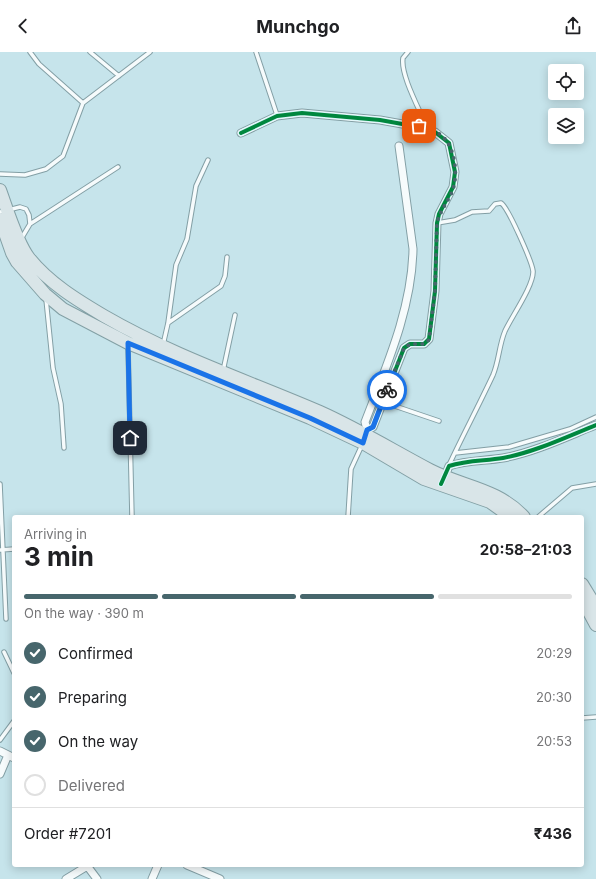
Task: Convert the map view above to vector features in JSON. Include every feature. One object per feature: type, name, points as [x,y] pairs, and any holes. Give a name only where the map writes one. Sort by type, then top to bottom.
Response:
[{"type":"main road","points":[[0,190],[3,214],[12,253],[45,294],[64,309],[128,343],[161,352],[222,377],[310,418],[365,436],[424,479],[445,476],[505,500],[522,515]]},
{"type":"main road","points":[[3,214],[20,240],[28,256],[57,285],[86,306],[132,332],[161,352]]},
{"type":"main road","points":[[445,476],[490,502],[508,515]]},
{"type":"main road","points":[[584,587],[596,607]]},
{"type":"main road","points":[[584,603],[596,625]]},
{"type":"street","points":[[241,133],[277,116],[302,113],[380,120],[428,130],[442,136],[449,143],[455,172],[454,188],[439,214],[437,223],[435,291],[429,340],[424,344],[410,344],[404,348],[373,427],[365,436]]},
{"type":"street","points":[[365,436],[365,422],[398,335],[413,265],[413,249],[399,146]]},
{"type":"street","points":[[445,476],[460,463],[503,458],[528,451],[596,425]]},
{"type":"street","points":[[0,751],[11,756],[0,774]]},
{"type":"street","points":[[66,879],[86,867]]},
{"type":"street","points":[[89,867],[98,879]]},
{"type":"street","points":[[152,879],[157,867]]},
{"type":"street","points":[[192,867],[220,879]]},
{"type":"lane","points":[[30,52],[39,64],[83,104]]},
{"type":"lane","points":[[90,52],[119,76]]},
{"type":"lane","points":[[256,52],[277,116]]},
{"type":"lane","points":[[408,52],[403,58],[404,69],[409,86],[428,130]]},
{"type":"lane","points":[[0,174],[24,175],[46,169],[63,156],[83,104],[148,53]]},
{"type":"lane","points":[[161,352],[168,323],[176,265],[187,239],[196,186],[208,160]]},
{"type":"lane","points":[[12,253],[30,224],[118,167]]},
{"type":"lane","points":[[437,223],[455,220],[472,212],[488,211],[497,203],[501,203],[509,211],[533,271],[531,285],[517,306],[504,333],[494,373],[445,476]]},
{"type":"lane","points":[[3,214],[20,207],[26,208],[29,215],[30,224]]},
{"type":"lane","points":[[168,323],[221,286],[225,276],[227,257]]},
{"type":"lane","points":[[45,294],[53,368],[61,404],[64,448]]},
{"type":"lane","points":[[222,377],[235,315]]},
{"type":"lane","points":[[128,343],[132,515]]},
{"type":"lane","points":[[382,402],[439,421]]},
{"type":"lane","points":[[455,453],[509,447],[570,429],[596,417]]},
{"type":"lane","points":[[348,515],[351,469],[355,456],[365,436]]},
{"type":"lane","points":[[0,484],[6,619]]},
{"type":"lane","points":[[540,515],[572,488],[596,484]]},
{"type":"lane","points":[[2,550],[12,549]]},
{"type":"lane","points":[[4,652],[12,669]]},
{"type":"lane","points":[[584,718],[596,717]]},
{"type":"lane","points":[[0,740],[12,724]]},
{"type":"cycle path","points":[[241,133],[277,116],[302,113],[380,120],[419,127],[435,132],[449,143],[455,172],[453,187],[439,214],[437,223],[435,291],[429,339],[424,344],[410,344],[404,348],[373,427],[367,430]]},
{"type":"cycle path","points":[[441,484],[449,466],[503,458],[527,452],[596,425]]},
{"type":"way so far","points":[[387,390],[404,348],[410,344],[424,344],[429,340],[435,291],[437,223],[443,205],[454,188],[455,172],[449,143],[435,132],[419,126]]},
{"type":"route","points":[[130,438],[128,343],[160,358],[310,418],[363,443],[367,430],[373,427],[387,390]]}]
